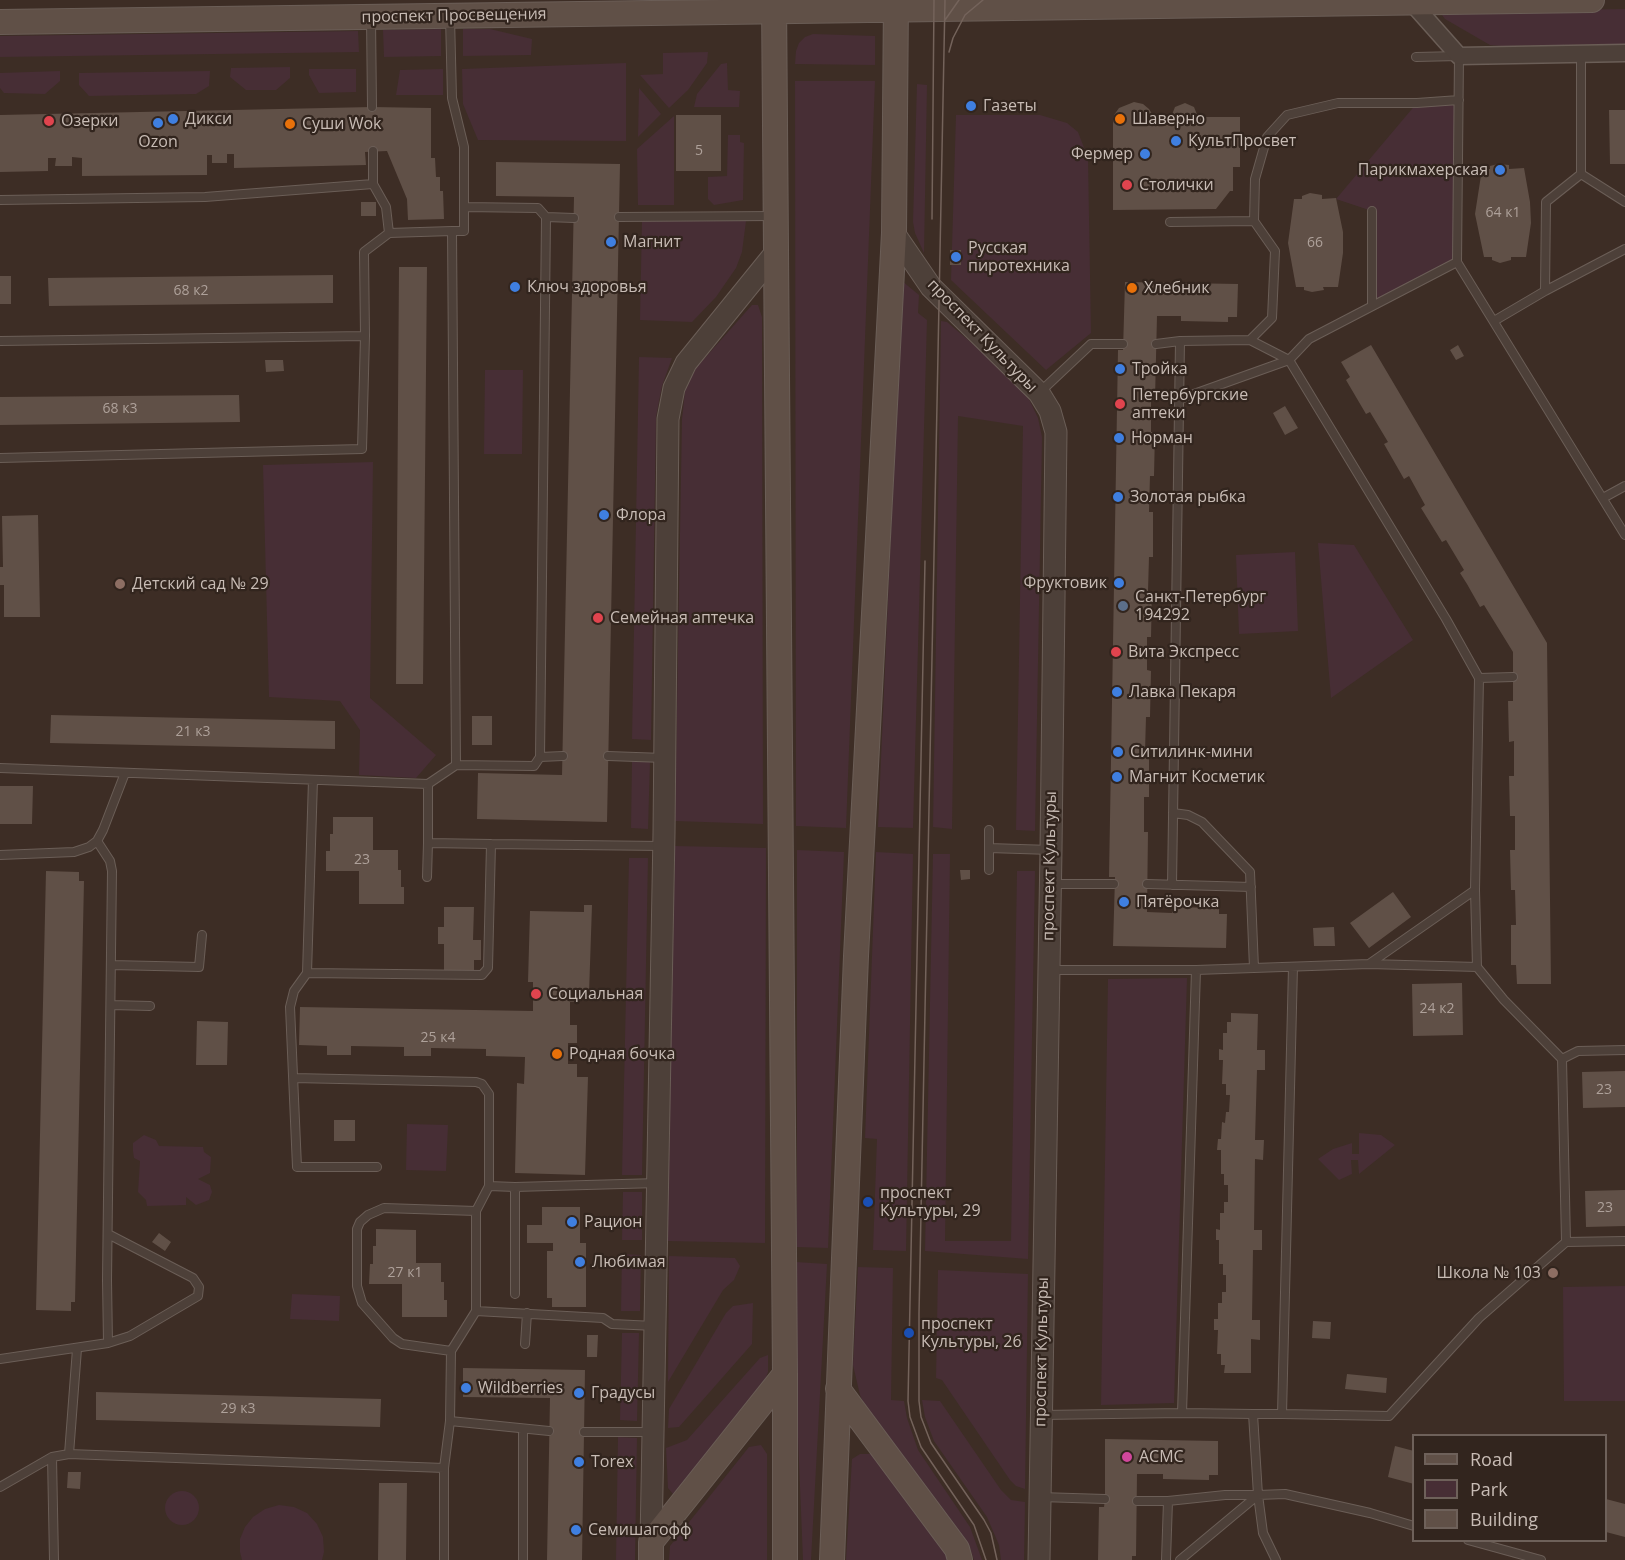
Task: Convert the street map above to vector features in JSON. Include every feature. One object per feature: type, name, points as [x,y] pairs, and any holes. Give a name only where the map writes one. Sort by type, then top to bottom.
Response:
[{"type":"main road","name":"проспект Просвещения","points":[[0,22],[450,16],[774,6],[1592,0]]},
{"type":"main road","points":[[832,1560],[867,727],[894,233],[897,5]]},
{"type":"main road","points":[[774,6],[785,1560]]},
{"type":"main road","points":[[651,1551],[785,1374]]},
{"type":"main road","points":[[838,1389],[957,1549],[960,1560]]},
{"type":"street","points":[[1412,3],[1459,56],[1625,53]]},
{"type":"street","name":"проспект Культуры","points":[[894,233],[931,287],[1039,393],[1050,411],[1056,432],[1038,1560]]},
{"type":"street","points":[[651,1551],[664,846],[668,419],[674,388],[686,363],[776,252]]},
{"type":"lane","points":[[0,458],[362,449],[365,336],[364,252],[389,233],[464,231],[464,147],[453,98],[450,16]]},
{"type":"lane","points":[[371,17],[372,107]]},
{"type":"lane","points":[[1581,54],[1581,174]]},
{"type":"lane","points":[[1416,57],[1459,56],[1457,262],[1625,535]]},
{"type":"lane","points":[[1250,340],[1272,318],[1275,251],[1254,221],[1255,179],[1267,137],[1287,115],[1338,103],[1417,103],[1459,100]]},
{"type":"lane","points":[[373,151],[374,184],[386,207],[389,233]]},
{"type":"lane","points":[[1581,174],[1625,202]]},
{"type":"lane","points":[[1545,291],[1546,202],[1581,174]]},
{"type":"lane","points":[[0,200],[205,198],[374,184]]},
{"type":"lane","points":[[0,768],[428,784],[456,765],[534,766],[540,757],[546,217],[538,208],[464,207]]},
{"type":"lane","points":[[1372,211],[1372,306]]},
{"type":"lane","points":[[619,217],[775,216]]},
{"type":"lane","points":[[546,217],[574,218]]},
{"type":"lane","points":[[1170,222],[1254,221]]},
{"type":"lane","points":[[452,231],[456,765]]},
{"type":"lane","points":[[1494,321],[1625,249]]},
{"type":"lane","points":[[1180,399],[1289,360],[1309,339],[1457,262]]},
{"type":"lane","points":[[0,341],[365,336]]},
{"type":"lane","points":[[1156,344],[1180,341],[1250,340],[1289,360],[1455,634],[1479,678],[1475,890],[1477,967],[1504,1000],[1562,1059],[1566,1242]]},
{"type":"lane","points":[[1172,885],[1180,341]]},
{"type":"lane","points":[[1039,393],[1091,344],[1124,344]]},
{"type":"lane","points":[[1603,498],[1625,486]]},
{"type":"lane","points":[[1479,678],[1513,677]]},
{"type":"lane","points":[[540,757],[562,756]]},
{"type":"lane","points":[[608,756],[664,758]]},
{"type":"lane","points":[[0,855],[74,852],[89,847],[97,841],[103,830],[125,772]]},
{"type":"lane","points":[[313,780],[308,973],[294,991],[290,1006],[297,1167],[377,1167]]},
{"type":"lane","points":[[427,878],[428,784]]},
{"type":"lane","points":[[1173,813],[1188,815],[1202,822],[1250,872],[1254,968]]},
{"type":"lane","points":[[989,830],[989,870]]},
{"type":"lane","points":[[97,841],[110,861],[112,871],[108,1343]]},
{"type":"lane","points":[[428,843],[664,846]]},
{"type":"lane","points":[[308,973],[479,976],[485,974],[488,968],[491,844]]},
{"type":"lane","points":[[989,848],[1051,850]]},
{"type":"lane","points":[[1050,884],[1114,884]]},
{"type":"lane","points":[[1147,884],[1251,887]]},
{"type":"lane","points":[[1370,964],[1475,890]]},
{"type":"lane","points":[[111,965],[199,967],[202,934]]},
{"type":"lane","points":[[1048,970],[1196,970],[1370,964],[1477,967]]},
{"type":"lane","points":[[1282,1414],[1293,967]]},
{"type":"lane","points":[[1182,1413],[1196,970]]},
{"type":"lane","points":[[111,1005],[150,1006]]},
{"type":"lane","points":[[1562,1059],[1578,1051],[1625,1050]]},
{"type":"lane","points":[[294,1078],[482,1084],[489,1094],[489,1186],[476,1211],[476,1311],[451,1351],[450,1421],[444,1468],[444,1560]]},
{"type":"lane","points":[[489,1186],[658,1183]]},
{"type":"lane","points":[[514,1294],[515,1187]]},
{"type":"lane","points":[[451,1351],[402,1344],[393,1338],[362,1303],[357,1286],[357,1229],[360,1222],[368,1215],[384,1208],[476,1211]]},
{"type":"lane","points":[[0,1359],[108,1343],[137,1332],[194,1299],[199,1292],[199,1287],[193,1278],[108,1234]]},
{"type":"lane","points":[[1041,1415],[1182,1413],[1389,1416],[1479,1318],[1566,1242],[1625,1241]]},
{"type":"lane","points":[[476,1311],[603,1318],[612,1324],[655,1326]]},
{"type":"lane","points":[[525,1344],[527,1313]]},
{"type":"lane","points":[[69,1454],[76,1349]]},
{"type":"lane","points":[[1253,1414],[1258,1495],[1263,1533],[1276,1560]]},
{"type":"lane","points":[[450,1421],[549,1431]]},
{"type":"lane","points":[[523,1430],[523,1560]]},
{"type":"lane","points":[[584,1432],[653,1432]]},
{"type":"lane","points":[[0,1487],[52,1457],[69,1454],[444,1468]]},
{"type":"lane","points":[[52,1457],[54,1560]]},
{"type":"lane","points":[[1137,1500],[1168,1501],[1225,1495],[1285,1494],[1370,1513],[1412,1526]]},
{"type":"lane","points":[[1180,1560],[1258,1495]]},
{"type":"lane","points":[[1040,1497],[1104,1499]]},
{"type":"lane","points":[[1166,1560],[1168,1501]]},
{"type":"lane","points":[[1475,1542],[1541,1560]]},
{"type":"green space","points":[[1625,9],[1625,44],[1490,45],[1445,19],[1442,15],[1446,12]]},
{"type":"green space","points":[[441,29],[441,56],[384,57],[383,30]]},
{"type":"green space","points":[[463,29],[490,29],[532,39],[531,55],[463,56]]},
{"type":"green space","points":[[358,31],[359,52],[0,57],[0,36]]},
{"type":"green space","points":[[813,34],[875,36],[875,65],[795,64],[799,43],[805,37]]},
{"type":"green space","points":[[708,52],[707,63],[688,90],[669,108],[640,75],[663,74],[663,53]]},
{"type":"green space","points":[[626,63],[626,141],[478,140],[463,104],[462,69]]},
{"type":"green space","points":[[727,63],[728,90],[740,91],[739,107],[694,107],[697,94],[721,64]]},
{"type":"green space","points":[[290,67],[290,78],[276,90],[246,90],[230,77],[231,68]]},
{"type":"green space","points":[[309,69],[356,69],[356,92],[319,93],[309,75]]},
{"type":"green space","points":[[443,69],[443,95],[396,95],[400,70]]},
{"type":"green space","points":[[60,71],[60,81],[45,94],[4,93],[0,88],[0,73]]},
{"type":"green space","points":[[210,71],[209,86],[196,94],[89,96],[79,85],[79,73]]},
{"type":"green space","points":[[795,81],[875,81],[846,828],[796,826]]},
{"type":"green space","points":[[917,84],[927,85],[924,253],[913,222]]},
{"type":"green space","points":[[639,88],[661,114],[638,137]]},
{"type":"green space","points":[[1459,100],[1457,262],[1372,306],[1372,211],[1336,199],[1417,103]]},
{"type":"green space","points":[[956,115],[1040,115],[1067,123],[1078,132],[1088,158],[1091,333],[1046,370],[951,280]]},
{"type":"green space","points":[[674,116],[674,205],[638,205],[637,149]]},
{"type":"green space","points":[[728,135],[740,135],[740,142],[744,143],[743,200],[714,205],[708,199],[708,177],[727,176]]},
{"type":"green space","points":[[642,220],[746,221],[742,252],[736,268],[716,297],[692,322],[640,320]]},
{"type":"green space","points":[[902,281],[919,295],[918,313],[927,320],[913,828],[878,827]]},
{"type":"green space","points":[[752,305],[758,305],[762,317],[763,824],[675,821],[682,419],[685,391],[696,368]]},
{"type":"green space","points":[[941,321],[947,322],[1013,378],[1029,399],[1038,418],[1042,437],[1035,831],[1016,830],[1023,426],[958,416],[952,829],[933,827]]},
{"type":"green space","points":[[639,357],[672,358],[662,386],[656,417],[651,740],[632,739]]},
{"type":"green space","points":[[485,370],[523,370],[522,454],[484,454]]},
{"type":"green space","points":[[373,462],[370,698],[436,755],[416,778],[359,775],[360,730],[340,701],[269,697],[263,465]]},
{"type":"green space","points":[[1318,543],[1354,545],[1413,640],[1331,698]]},
{"type":"green space","points":[[1295,552],[1298,631],[1239,634],[1236,555]]},
{"type":"green space","points":[[632,761],[650,761],[648,829],[631,828]]},
{"type":"green space","points":[[675,846],[766,848],[765,1243],[667,1241]]},
{"type":"green space","points":[[797,850],[844,852],[828,1248],[797,1247]]},
{"type":"green space","points":[[876,852],[913,854],[906,1251],[873,1250],[877,1139],[865,1138]]},
{"type":"green space","points":[[933,854],[950,854],[945,1241],[1011,1241],[1017,871],[1035,871],[1028,1259],[925,1251]]},
{"type":"green space","points":[[629,858],[648,858],[642,1175],[622,1175]]},
{"type":"green space","points":[[1187,978],[1174,1403],[1101,1405],[1108,979]]},
{"type":"green space","points":[[407,1124],[448,1125],[446,1171],[406,1170]]},
{"type":"green space","points":[[1359,1133],[1381,1135],[1395,1145],[1359,1174],[1358,1160],[1351,1160],[1352,1174],[1339,1180],[1318,1159],[1333,1149],[1352,1143],[1352,1154],[1359,1154]]},
{"type":"green space","points":[[144,1135],[156,1140],[159,1146],[203,1147],[204,1152],[211,1157],[210,1173],[198,1179],[210,1185],[212,1192],[209,1200],[196,1205],[186,1197],[186,1205],[147,1206],[146,1200],[138,1192],[140,1161],[134,1158],[133,1151],[133,1143]]},
{"type":"green space","points":[[623,1192],[642,1192],[642,1240],[622,1240]]},
{"type":"green space","points":[[622,1254],[641,1255],[640,1311],[621,1311]]},
{"type":"green space","points":[[669,1256],[735,1258],[740,1266],[734,1280],[723,1290],[668,1382]]},
{"type":"green space","points":[[796,1262],[827,1264],[811,1560],[803,1560],[797,1413]]},
{"type":"green space","points":[[858,1267],[893,1268],[891,1400],[904,1401],[918,1450],[970,1527],[982,1560],[974,1560],[969,1545],[866,1409],[860,1395],[853,1365]]},
{"type":"green space","points":[[938,1270],[1028,1274],[1025,1489],[1016,1486],[1010,1480],[942,1380],[936,1378]]},
{"type":"green space","points":[[1625,1286],[1625,1401],[1564,1401],[1563,1287]]},
{"type":"green space","points":[[292,1294],[340,1296],[339,1321],[290,1319]]},
{"type":"green space","points":[[753,1303],[752,1344],[679,1427],[668,1428],[669,1409],[726,1313],[733,1306]]},
{"type":"green space","points":[[622,1333],[639,1333],[637,1421],[620,1420]]},
{"type":"green space","points":[[768,1355],[768,1372],[763,1386],[683,1491],[673,1494],[668,1488],[666,1448],[687,1440],[760,1358]]},
{"type":"green space","points":[[922,1400],[940,1401],[1001,1490],[1011,1500],[1025,1502],[1024,1560],[1001,1560],[999,1545],[987,1517],[934,1441],[925,1417]]},
{"type":"green space","points":[[618,1437],[637,1438],[635,1560],[616,1560]]},
{"type":"green space","points":[[761,1445],[767,1454],[767,1560],[669,1560],[670,1546],[749,1447]]},
{"type":"green space","points":[[860,1454],[873,1454],[949,1555],[949,1560],[846,1560],[852,1459]]},
{"type":"green space","points":[[182,1491],[194,1496],[199,1508],[194,1520],[182,1525],[170,1520],[165,1508],[170,1496]]},
{"type":"green space","points":[[279,1505],[294,1507],[307,1513],[317,1524],[323,1537],[322,1560],[242,1560],[240,1539],[245,1527],[253,1517],[265,1509]]},
{"type":"building","name":"КультПросвет","points":[[1134,102],[1143,104],[1154,117],[1171,117],[1175,107],[1185,103],[1194,107],[1198,117],[1240,117],[1240,167],[1233,167],[1233,191],[1230,191],[1216,209],[1113,210],[1114,115],[1119,108]]},
{"type":"building","points":[[372,107],[431,108],[431,158],[435,158],[436,177],[440,177],[440,191],[443,191],[444,219],[408,220],[407,199],[387,151],[365,152],[366,165],[234,168],[234,154],[227,154],[227,163],[212,163],[212,155],[207,155],[207,175],[82,176],[82,158],[72,157],[72,166],[55,166],[56,158],[48,158],[48,171],[0,172],[0,115]]},
{"type":"building","points":[[1609,110],[1625,110],[1625,164],[1610,164]]},
{"type":"building","points":[[676,115],[721,115],[721,171],[676,171]]},
{"type":"building","points":[[496,162],[620,164],[607,822],[477,819],[478,773],[562,775],[574,197],[496,196]]},
{"type":"building","points":[[1509,165],[1509,169],[1524,168],[1531,223],[1526,257],[1511,257],[1511,260],[1500,263],[1492,260],[1492,257],[1484,257],[1475,214],[1482,169],[1490,169],[1490,166]]},
{"type":"building","points":[[1310,193],[1322,195],[1322,199],[1336,198],[1343,232],[1343,253],[1338,287],[1323,287],[1324,290],[1312,292],[1304,290],[1304,287],[1296,287],[1288,243],[1294,199],[1302,199],[1302,196]]},
{"type":"building","points":[[361,202],[376,202],[376,216],[361,216]]},
{"type":"building","name":"Русская пиротехника","points":[[950,250],[961,250],[961,265],[950,265]]},
{"type":"building","points":[[399,267],[427,267],[423,684],[396,684]]},
{"type":"building","points":[[333,275],[333,303],[49,306],[48,278]]},
{"type":"building","points":[[0,276],[11,276],[11,304],[0,304]]},
{"type":"building","name":"Ключ здоровья","points":[[515,281],[521,287],[515,293],[509,287]]},
{"type":"building","points":[[1125,282],[1238,284],[1237,317],[1228,317],[1228,322],[1181,321],[1181,316],[1157,316],[1155,399],[1151,399],[1151,432],[1155,432],[1154,476],[1150,476],[1149,512],[1153,512],[1153,557],[1149,557],[1148,591],[1152,591],[1151,637],[1147,637],[1147,670],[1151,671],[1150,717],[1146,717],[1145,752],[1149,752],[1149,797],[1144,797],[1144,832],[1148,832],[1147,912],[1172,913],[1172,907],[1219,908],[1219,914],[1227,914],[1226,948],[1113,946],[1115,877],[1109,877],[1118,350],[1123,350]]},
{"type":"building","points":[[1371,345],[1547,643],[1551,984],[1517,984],[1516,965],[1511,965],[1511,925],[1516,925],[1515,890],[1511,890],[1510,850],[1515,850],[1515,816],[1510,816],[1509,776],[1514,776],[1514,741],[1509,742],[1508,701],[1513,701],[1513,652],[1484,605],[1480,607],[1460,573],[1464,570],[1446,540],[1442,542],[1421,508],[1425,505],[1409,476],[1404,479],[1384,444],[1388,442],[1370,412],[1366,414],[1346,380],[1350,377],[1341,362]]},
{"type":"building","points":[[1458,345],[1464,356],[1456,360],[1450,350]]},
{"type":"building","points":[[265,360],[283,360],[284,371],[266,372]]},
{"type":"building","points":[[239,395],[240,422],[0,425],[0,397]]},
{"type":"building","points":[[1285,406],[1298,428],[1285,435],[1273,413]]},
{"type":"building","points":[[38,515],[40,617],[4,617],[4,585],[0,585],[0,567],[3,567],[2,516]]},
{"type":"building","points":[[51,715],[335,721],[335,749],[50,743]]},
{"type":"building","points":[[472,716],[492,716],[492,745],[472,745]]},
{"type":"building","points":[[0,786],[33,786],[32,824],[0,824]]},
{"type":"building","points":[[333,817],[373,817],[373,850],[398,850],[398,870],[401,870],[401,887],[404,887],[404,904],[359,904],[359,871],[326,871],[326,851],[330,851]]},
{"type":"building","points":[[960,870],[970,870],[970,879],[961,880]]},
{"type":"building","points":[[46,871],[79,872],[79,881],[84,881],[75,1302],[71,1302],[71,1311],[36,1310]]},
{"type":"building","points":[[1393,892],[1411,917],[1369,948],[1350,923]]},
{"type":"building","points":[[584,905],[592,905],[589,994],[579,994],[579,1002],[570,1002],[570,1025],[577,1025],[577,1043],[568,1043],[568,1064],[577,1064],[577,1077],[588,1077],[585,1175],[515,1173],[517,1083],[524,1084],[525,1057],[486,1056],[486,1049],[431,1048],[431,1056],[404,1056],[404,1047],[351,1046],[351,1055],[327,1055],[327,1046],[299,1045],[300,1007],[533,1011],[533,982],[528,982],[530,911],[584,912]]},
{"type":"building","points":[[444,907],[474,907],[473,940],[481,940],[481,960],[474,960],[474,971],[444,971],[444,944],[438,944],[438,927],[444,927]]},
{"type":"building","points":[[1334,927],[1335,946],[1314,946],[1313,928]]},
{"type":"building","points":[[1462,983],[1463,1035],[1413,1036],[1412,984]]},
{"type":"building","points":[[1231,1013],[1258,1014],[1257,1050],[1265,1050],[1265,1070],[1257,1070],[1255,1140],[1264,1140],[1263,1160],[1255,1159],[1254,1230],[1262,1230],[1262,1250],[1253,1250],[1252,1320],[1260,1320],[1260,1340],[1251,1339],[1251,1373],[1224,1373],[1225,1365],[1221,1365],[1221,1354],[1217,1354],[1218,1330],[1214,1330],[1214,1319],[1218,1319],[1218,1303],[1222,1303],[1222,1292],[1226,1292],[1226,1275],[1223,1275],[1223,1264],[1219,1264],[1219,1240],[1216,1240],[1216,1229],[1220,1230],[1220,1213],[1224,1213],[1224,1202],[1228,1202],[1228,1185],[1224,1185],[1224,1174],[1221,1174],[1221,1150],[1217,1150],[1218,1139],[1221,1139],[1222,1122],[1225,1123],[1226,1112],[1229,1112],[1230,1095],[1226,1095],[1226,1084],[1222,1084],[1223,1060],[1219,1060],[1219,1049],[1223,1050],[1223,1033],[1227,1033],[1227,1022],[1231,1022]]},
{"type":"building","points":[[197,1021],[228,1022],[227,1065],[196,1065]]},
{"type":"building","points":[[1625,1071],[1625,1107],[1583,1108],[1582,1072]]},
{"type":"building","points":[[334,1120],[355,1120],[355,1141],[334,1141]]},
{"type":"building","points":[[1625,1190],[1625,1226],[1586,1227],[1585,1191]]},
{"type":"building","points":[[542,1207],[580,1207],[580,1243],[586,1243],[586,1307],[552,1307],[552,1298],[547,1298],[547,1251],[553,1251],[553,1243],[527,1243],[527,1225],[542,1225]]},
{"type":"building","points":[[376,1229],[416,1230],[416,1263],[441,1263],[441,1282],[444,1282],[447,1317],[402,1317],[402,1284],[369,1284],[370,1264],[373,1264],[373,1246],[376,1246]]},
{"type":"building","points":[[159,1233],[171,1242],[165,1251],[152,1242]]},
{"type":"building","points":[[1313,1321],[1331,1322],[1330,1339],[1312,1338]]},
{"type":"building","points":[[587,1335],[598,1335],[597,1357],[587,1357]]},
{"type":"building","points":[[463,1368],[585,1370],[582,1560],[547,1560],[550,1398],[463,1397]]},
{"type":"building","points":[[1347,1374],[1387,1378],[1386,1393],[1345,1389]]},
{"type":"building","points":[[96,1392],[381,1399],[380,1427],[96,1420]]},
{"type":"building","points":[[1105,1439],[1218,1441],[1218,1475],[1209,1475],[1209,1480],[1163,1479],[1163,1474],[1137,1474],[1136,1556],[1132,1556],[1132,1560],[1098,1560],[1099,1507],[1104,1507],[1105,1499]]},
{"type":"building","points":[[1395,1446],[1412,1450],[1412,1483],[1388,1477]]},
{"type":"building","points":[[68,1472],[81,1472],[80,1489],[67,1488]]},
{"type":"building","points":[[379,1483],[407,1483],[406,1560],[378,1560]]},
{"type":"building","points":[[1607,1499],[1625,1504],[1625,1537],[1607,1532]]},
{"type":"tram line","points":[[932,219],[934,0]]},
{"type":"tram line","points":[[945,0],[919,1401],[921,1417],[931,1443],[984,1520],[991,1533],[997,1560]]},
{"type":"tram line","points":[[945,20],[959,0]]},
{"type":"tram line","points":[[949,52],[953,38],[965,15],[983,0]]},
{"type":"tram line","points":[[925,561],[908,1401],[910,1417],[921,1447],[974,1525],[986,1560]]},
{"type":"place","name":"Газеты","points":[[971,106]]},
{"type":"place","name":"Дикси","points":[[173,119]]},
{"type":"place","name":"Шаверно","points":[[1120,119]]},
{"type":"place","name":"Озерки","points":[[49,121]]},
{"type":"place","name":"Ozon","points":[[158,123]]},
{"type":"place","name":"Суши Wok","points":[[290,124]]},
{"type":"place","name":"КультПросвет","points":[[1176,141]]},
{"type":"place","name":"Фермер","points":[[1145,154]]},
{"type":"place","name":"Парикмахерская","points":[[1500,170]]},
{"type":"place","name":"Столички","points":[[1127,185]]},
{"type":"place","name":"Магнит","points":[[611,242]]},
{"type":"place","name":"Русская пиротехника","points":[[956,257]]},
{"type":"place","name":"Ключ здоровья","points":[[515,287]]},
{"type":"place","name":"Хлебник","points":[[1132,288]]},
{"type":"place","name":"Тройка","points":[[1120,369]]},
{"type":"place","name":"Петербургские аптеки","points":[[1120,404]]},
{"type":"place","name":"Норман","points":[[1119,438]]},
{"type":"place","name":"Золотая рыбка","points":[[1118,497]]},
{"type":"place","name":"Флора","points":[[604,515]]},
{"type":"place","name":"Фруктовик","points":[[1119,583]]},
{"type":"place","name":"Детский сад № 29","points":[[120,584]]},
{"type":"place","name":"Санкт-Петербург 194292","points":[[1123,606]]},
{"type":"place","name":"Семейная аптечка","points":[[598,618]]},
{"type":"place","name":"Вита Экспресс","points":[[1116,652]]},
{"type":"place","name":"Лавка Пекаря","points":[[1117,692]]},
{"type":"place","name":"Ситилинк-мини","points":[[1118,752]]},
{"type":"place","name":"Магнит Косметик","points":[[1117,777]]},
{"type":"place","name":"Пятёрочка","points":[[1124,902]]},
{"type":"place","name":"Социальная","points":[[536,994]]},
{"type":"place","name":"Родная бочка","points":[[557,1054]]},
{"type":"place","name":"проспект Культуры, 29","points":[[868,1202]]},
{"type":"place","name":"Рацион","points":[[572,1222]]},
{"type":"place","name":"Любимая","points":[[580,1262]]},
{"type":"place","name":"Школа № 103","points":[[1553,1273]]},
{"type":"place","name":"проспект Культуры, 26","points":[[909,1333]]},
{"type":"place","name":"Wildberries","points":[[466,1388]]},
{"type":"place","name":"Градусы","points":[[579,1393]]},
{"type":"place","name":"АСМС","points":[[1127,1457]]},
{"type":"place","name":"Torex","points":[[579,1462]]},
{"type":"place","name":"Семишагофф","points":[[576,1530]]}]
